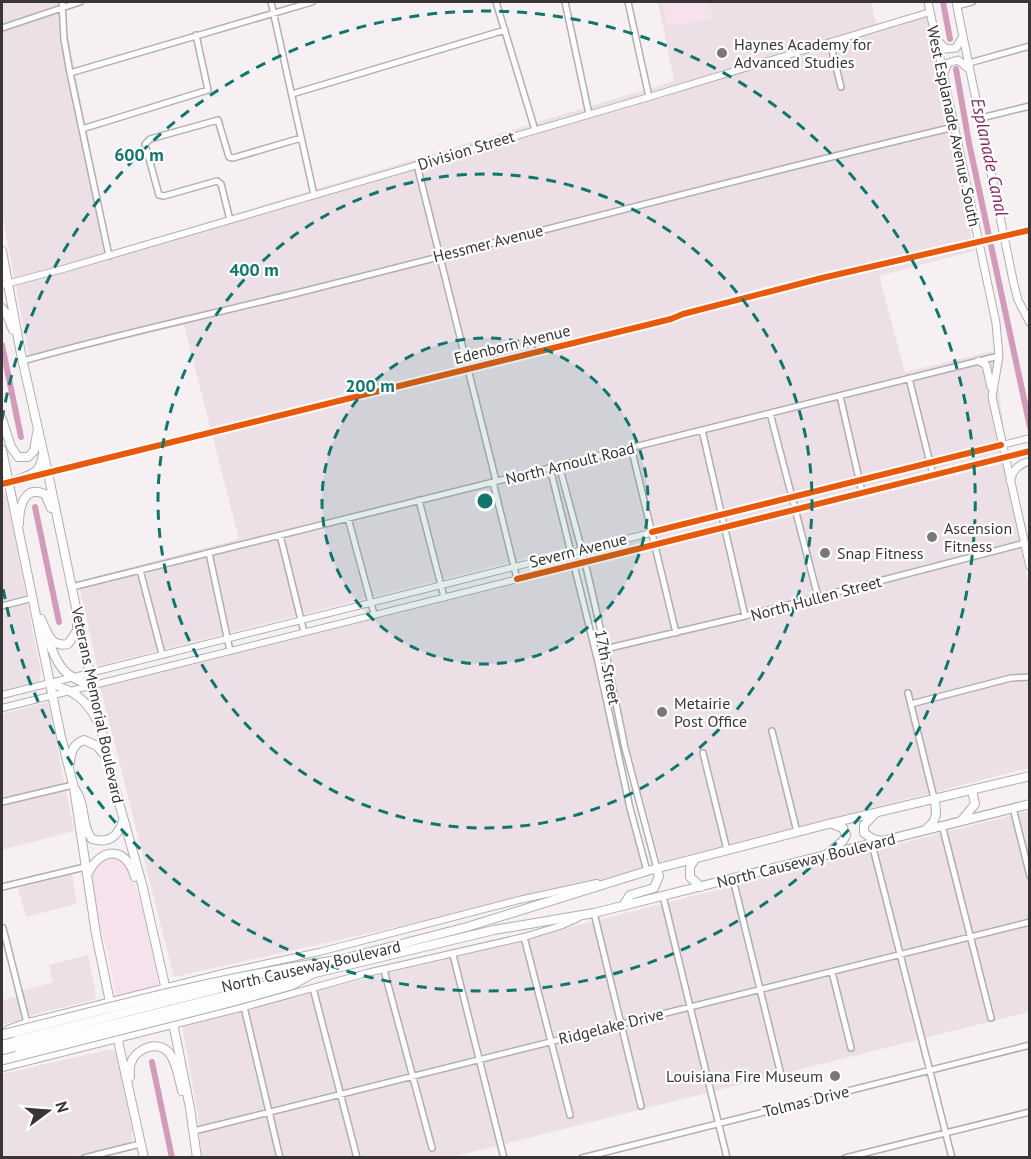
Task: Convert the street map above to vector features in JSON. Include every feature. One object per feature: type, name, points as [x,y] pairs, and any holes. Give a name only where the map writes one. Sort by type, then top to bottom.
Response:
[{"type":"highway","name":"North Causeway Boulevard","points":[[2,1044],[18,1044],[310,974],[647,871],[796,832],[1029,776]]},
{"type":"highway","points":[[961,820],[975,804],[972,790]]},
{"type":"highway","points":[[924,830],[935,820],[937,813],[934,798]]},
{"type":"highway","name":"North Causeway Boulevard","points":[[2,1052],[18,1044],[147,1005],[335,961],[594,913],[1029,804]]},
{"type":"highway","points":[[878,812],[864,825],[864,833],[873,839],[884,841]]},
{"type":"highway","points":[[824,856],[843,841],[846,835],[843,828],[832,824]]},
{"type":"highway","points":[[695,859],[690,867],[690,877],[701,886]]},
{"type":"highway","points":[[623,906],[630,895],[654,888],[659,876],[657,869]]},
{"type":"highway","points":[[2,1032],[202,985],[286,968],[335,961]]},
{"type":"highway","points":[[2,1060],[234,1001],[291,985],[310,974]]},
{"type":"highway","points":[[2,1032],[27,1023]]},
{"type":"main road","name":"West Esplanade Avenue South","points":[[928,2],[996,323],[999,356],[992,390],[1001,445],[1029,567]]},
{"type":"main road","points":[[957,4],[981,118],[1002,237],[1016,292],[1029,324]]},
{"type":"main road","points":[[936,39],[941,46],[951,50],[956,48],[963,35]]},
{"type":"main road","points":[[944,75],[948,63],[953,60],[964,63],[971,71]]},
{"type":"main road","points":[[2,252],[2,259]]},
{"type":"main road","name":"Veterans Memorial Boulevard","points":[[2,252],[5,284],[48,473],[108,760],[150,914],[190,1108],[197,1158]]},
{"type":"main road","points":[[2,309],[8,315],[22,357]]},
{"type":"main road","points":[[980,361],[986,365],[992,390]]},
{"type":"main road","points":[[2,418],[12,451],[23,458],[35,450],[36,419]]},
{"type":"main road","points":[[2,450],[5,483],[34,602],[52,695],[73,784],[81,798],[88,834],[92,839],[107,840],[116,836],[123,820]]},
{"type":"main road","points":[[17,480],[37,472],[43,450]]},
{"type":"main road","points":[[1010,481],[1016,467],[1029,461]]},
{"type":"main road","points":[[21,546],[20,509],[28,493],[34,491],[45,494],[48,499],[60,535]]},
{"type":"main road","points":[[34,602],[57,663],[67,675],[92,685]]},
{"type":"main road","points":[[44,626],[53,642],[57,645],[68,644],[77,631],[77,608]]},
{"type":"main road","points":[[50,683],[70,690],[84,699],[91,708],[105,746]]},
{"type":"main road","points":[[108,760],[98,746],[84,740],[72,749],[70,758],[86,871],[110,1002],[144,1157]]},
{"type":"main road","points":[[86,871],[101,855],[118,854],[126,859],[133,869],[141,900],[150,914]]},
{"type":"main road","points":[[129,1094],[129,1070],[133,1059],[143,1049],[158,1047],[170,1054],[176,1065],[182,1092],[190,1108]]},
{"type":"street","points":[[2,28],[62,4],[80,2]]},
{"type":"street","points":[[271,2],[314,195]]},
{"type":"street","points":[[70,73],[312,2]]},
{"type":"street","points":[[496,2],[535,130]]},
{"type":"street","points":[[565,2],[589,114]]},
{"type":"street","points":[[628,2],[649,97]]},
{"type":"street","points":[[957,4],[972,2]]},
{"type":"street","points":[[62,4],[64,39],[70,73],[109,256]]},
{"type":"street","name":"Division Street","points":[[5,284],[109,256],[930,12]]},
{"type":"street","points":[[292,94],[505,30]]},
{"type":"street","points":[[82,129],[208,90],[196,35]]},
{"type":"street","points":[[830,42],[841,87]]},
{"type":"street","points":[[969,63],[1029,46]]},
{"type":"street","points":[[981,118],[1029,106]]},
{"type":"street","points":[[230,220],[221,184],[217,181],[164,196],[159,195],[145,144],[150,139],[218,120],[229,157],[233,158],[301,138]]},
{"type":"street","name":"Hessmer Avenue","points":[[22,357],[954,127]]},
{"type":"street","points":[[417,165],[469,369],[517,579]]},
{"type":"street","name":"Edenborn Avenue","points":[[5,483],[671,319],[822,278],[1029,230]]},
{"type":"street","name":"North Arnoult Road","points":[[72,587],[999,356]]},
{"type":"street","points":[[909,378],[933,475]]},
{"type":"street","points":[[840,396],[862,492]]},
{"type":"street","points":[[770,413],[818,597]]},
{"type":"street","points":[[702,430],[745,616]]},
{"type":"street","name":"Severn Avenue","points":[[2,694],[1029,438]]},
{"type":"street","points":[[631,447],[676,633]]},
{"type":"street","name":"Severn Avenue","points":[[2,708],[1029,451]]},
{"type":"street","name":"17th Street","points":[[559,465],[585,562],[625,748],[657,869]]},
{"type":"street","name":"17th Street","points":[[550,468],[647,871]]},
{"type":"street","points":[[419,500],[444,597]]},
{"type":"street","points":[[348,518],[374,614]]},
{"type":"street","points":[[280,535],[304,632]]},
{"type":"street","name":"North Hullen Street","points":[[605,649],[745,616],[1025,543]]},
{"type":"street","points":[[208,553],[230,651]]},
{"type":"street","points":[[140,570],[162,654]]},
{"type":"street","points":[[2,606],[34,602]]},
{"type":"street","points":[[911,704],[1011,678],[1029,677]]},
{"type":"street","points":[[19,690],[22,703]]},
{"type":"street","points":[[908,693],[934,798]]},
{"type":"street","points":[[772,731],[796,832]]},
{"type":"street","points":[[703,753],[727,850]]},
{"type":"street","points":[[2,801],[73,784]]},
{"type":"street","points":[[1013,808],[1029,876]]},
{"type":"street","points":[[942,825],[991,1018]]},
{"type":"street","points":[[872,844],[952,1158]]},
{"type":"street","points":[[2,887],[86,871]]},
{"type":"street","points":[[733,879],[780,1071]]},
{"type":"street","name":"North Causeway Boulevard","points":[[27,1023],[165,987],[319,952],[519,900],[618,880]]},
{"type":"street","points":[[663,896],[727,1158]]},
{"type":"street","points":[[594,913],[641,1106]]},
{"type":"street","name":"North Causeway Boulevard","points":[[2,1068],[384,970],[525,937],[560,926],[583,915]]},
{"type":"street","name":"Ridgelake Drive","points":[[194,1131],[1029,922]]},
{"type":"street","points":[[3,928],[27,1023]]},
{"type":"street","points":[[525,937],[570,1116]]},
{"type":"street","points":[[319,952],[306,958],[357,1158]]},
{"type":"street","points":[[453,955],[504,1158]]},
{"type":"street","points":[[251,967],[259,971],[266,988],[257,1003]]},
{"type":"street","points":[[384,970],[432,1148]]},
{"type":"street","points":[[832,972],[852,1048]]},
{"type":"street","points":[[244,1007],[280,1158]]},
{"type":"street","name":"Tolmas Drive","points":[[582,1158],[1029,1045]]},
{"type":"street","points":[[845,1158],[1029,1112]]},
{"type":"street","points":[[84,1158],[140,1144]]},
{"type":"shaded area","points":[[2,2],[61,2],[111,251],[674,81],[658,2],[871,2],[876,24],[927,10],[974,251],[879,276],[905,372],[993,351],[1029,587],[1029,768],[660,862],[575,546],[97,666],[78,581],[239,539],[184,325],[30,362],[2,214]]},
{"type":"shaded area","points":[[662,2],[709,2],[713,18],[668,27]]},
{"type":"shaded area","points":[[2,491],[7,498],[41,674],[39,681],[2,691]]},
{"type":"shaded area","points":[[575,565],[647,871],[174,977],[99,683]]},
{"type":"shaded area","points":[[48,702],[74,831],[2,850],[2,714]]},
{"type":"shaded area","points":[[1029,811],[1029,1012],[448,1158],[202,1157],[198,1116],[182,1025]]},
{"type":"shaded area","points":[[112,856],[119,858],[130,868],[145,917],[159,986],[116,996],[90,880],[92,869],[102,860]]},
{"type":"shaded area","points":[[72,874],[77,904],[26,917],[18,888]]},
{"type":"shaded area","points":[[88,955],[96,995],[94,1000],[27,1016],[21,991],[53,982],[49,965]]},
{"type":"shaded area","points":[[17,997],[20,1021],[2,1024],[2,1000]]},
{"type":"shaded area","points":[[111,1049],[115,1051],[132,1129],[132,1140],[129,1143],[69,1157],[2,1157],[2,1074]]},
{"type":"waterway","name":"Esplanade Canal","points":[[943,2],[950,39]]},
{"type":"waterway","name":"Esplanade Canal","points":[[956,69],[969,143],[1030,427]]},
{"type":"waterway","points":[[2,345],[21,437]]},
{"type":"waterway","points":[[35,507],[59,622]]},
{"type":"waterway","points":[[152,1062],[172,1158]]},
{"type":"cycle path","points":[[2,484],[671,319],[822,278],[1030,230]]},
{"type":"cycle path","points":[[652,532],[1001,445]]},
{"type":"cycle path","points":[[517,579],[1030,451]]},
{"type":"place","name":"Haynes Academy for Advanced Studies","points":[[722,53]]},
{"type":"place","name":"Ascension Fitness","points":[[932,537]]},
{"type":"place","name":"Snap Fitness","points":[[825,553]]},
{"type":"place","name":"Metairie Post Office","points":[[662,712]]},
{"type":"place","name":"Louisiana Fire Museum","points":[[835,1076]]}]
